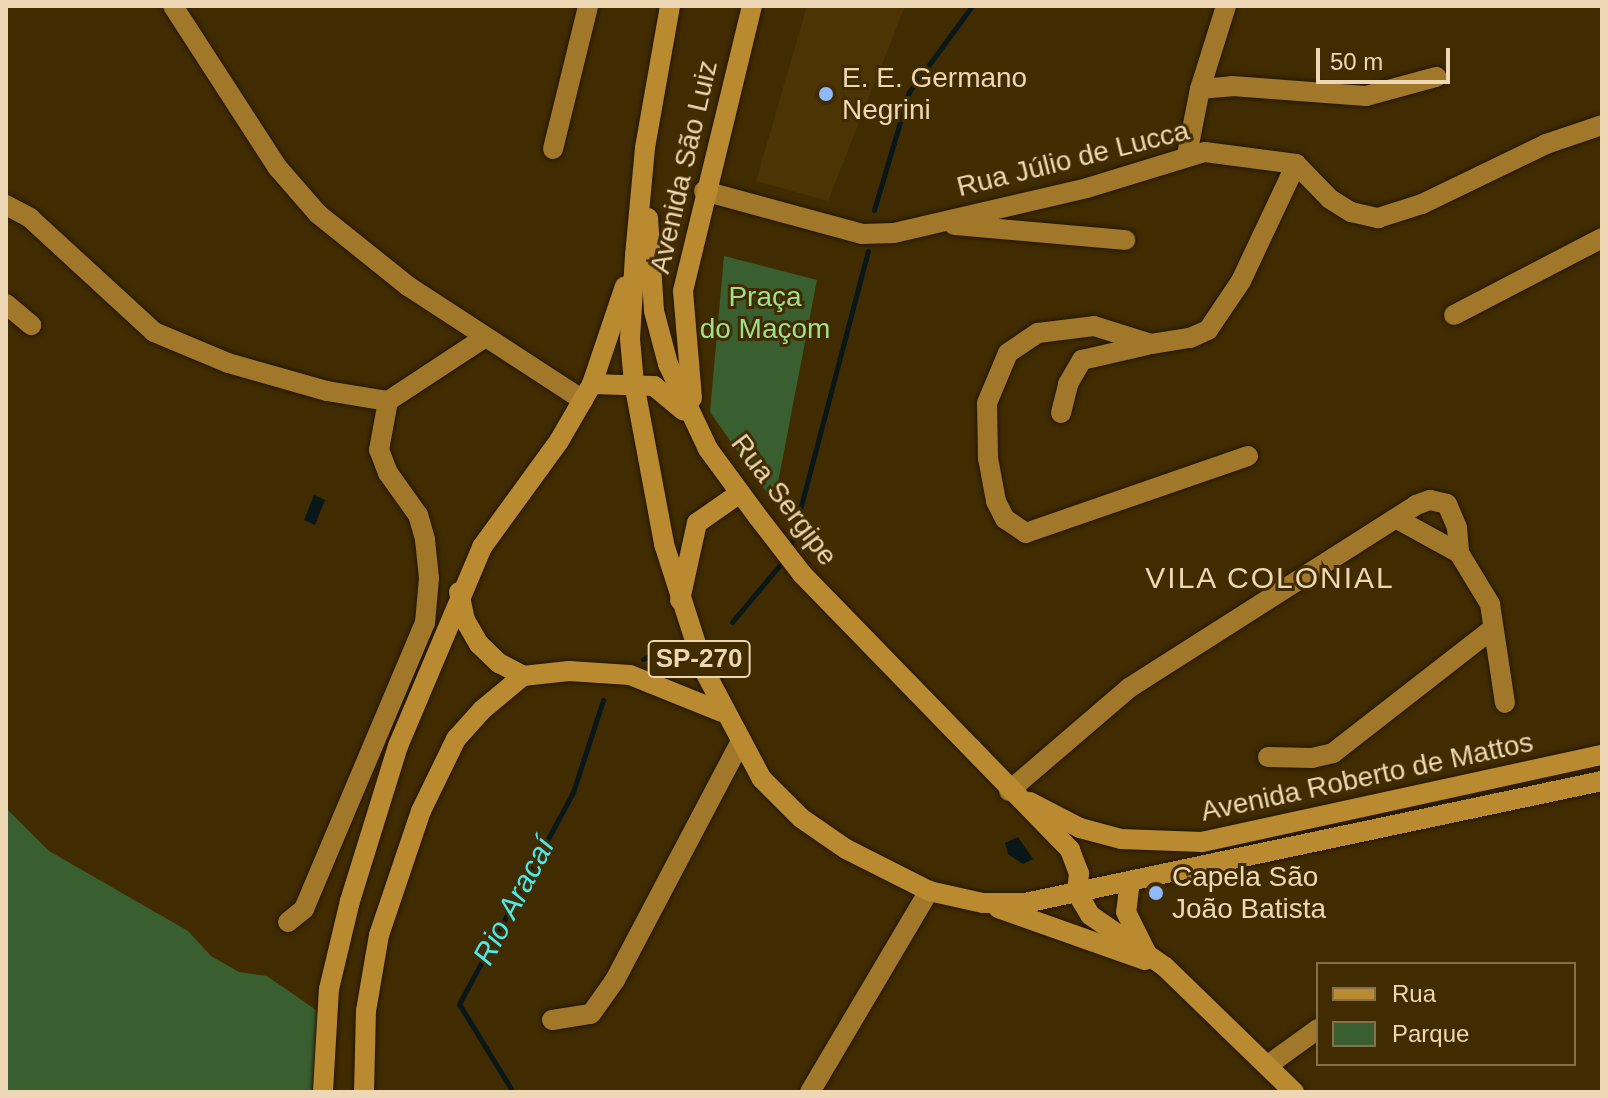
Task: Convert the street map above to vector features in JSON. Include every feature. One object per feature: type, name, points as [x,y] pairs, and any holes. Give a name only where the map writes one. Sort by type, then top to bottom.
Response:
[{"type":"main road","name":"SP-270","points":[[670,6],[643,179],[635,255],[630,339],[634,383],[679,605],[722,712],[762,779],[801,818],[846,849],[929,891],[983,903],[1025,903],[1602,781]]},
{"type":"main road","name":"Avenida São Luiz","points":[[698,429],[688,382],[683,291],[704,191],[752,6]]},
{"type":"main road","name":"Rua Sergipe","points":[[643,179],[659,336],[698,429],[740,493],[802,574],[1009,791],[1070,850],[1078,867],[1077,893]]},
{"type":"main road","points":[[323,1092],[329,989],[350,901],[398,746],[459,592],[482,547],[588,392],[635,255]]},
{"type":"main road","points":[[588,392],[634,383],[654,386],[675,399],[698,429]]},
{"type":"main road","points":[[679,605],[697,523],[740,493]]},
{"type":"main road","points":[[459,592],[465,620],[479,644],[499,663],[523,676],[630,675],[722,712]]},
{"type":"main road","points":[[364,1092],[366,1011],[379,935],[421,811],[456,739],[523,676]]},
{"type":"main road","name":"Avenida Roberto de Mattos","points":[[1009,791],[1080,828],[1121,839],[1202,842],[1602,755]]},
{"type":"main road","points":[[1130,881],[1126,912],[1146,952]]},
{"type":"main road","points":[[1077,893],[1090,915],[1165,967],[1294,1092]]},
{"type":"main road","points":[[983,903],[1165,967]]},
{"type":"street","points":[[173,6],[278,168],[318,214],[484,338],[588,392]]},
{"type":"street","points":[[553,149],[588,6]]},
{"type":"street","points":[[1187,155],[1200,89],[1226,6]]},
{"type":"street","points":[[1200,89],[1366,96],[1436,77]]},
{"type":"street","points":[[1061,413],[1068,384],[1082,360],[1190,338],[1208,330],[1223,313],[1296,164],[1351,212],[1378,218],[1438,196],[1546,144],[1602,125]]},
{"type":"street","name":"Rua Júlio de Lucca","points":[[704,191],[862,234],[894,233],[1087,188],[1187,155],[1205,152],[1296,164]]},
{"type":"street","points":[[6,205],[30,218],[154,332],[228,363],[327,391],[388,401],[484,338]]},
{"type":"street","points":[[936,223],[1125,240]]},
{"type":"street","points":[[1454,315],[1602,238]]},
{"type":"street","points":[[6,304],[31,325]]},
{"type":"street","points":[[1151,344],[1094,326],[1071,325],[1038,333],[1008,353],[987,403],[988,458],[996,501],[1005,519],[1014,528],[1035,532],[1248,456]]},
{"type":"street","points":[[288,922],[304,909],[425,623],[429,578],[421,527],[379,450],[388,401]]},
{"type":"street","points":[[1009,791],[1129,688],[1399,520],[1416,505],[1430,500],[1447,504],[1457,528],[1459,553],[1490,604],[1491,630],[1505,703]]},
{"type":"street","points":[[1399,520],[1459,553]]},
{"type":"street","points":[[1268,757],[1312,758],[1333,753],[1491,630]]},
{"type":"street","points":[[552,1020],[591,1014],[607,991],[740,743]]},
{"type":"street","points":[[810,1092],[929,891]]},
{"type":"street","points":[[1268,1065],[1316,1030]]},
{"type":"shaded area","name":"E. E. Germano Negrini","points":[[807,6],[905,6],[828,201],[756,181]]},
{"type":"shaded area","points":[[314,495],[325,500],[315,525],[304,520]]},
{"type":"shaded area","points":[[1018,837],[1033,859],[1023,864],[1008,854],[1005,843]]},
{"type":"green space","name":"Praça do Maçom","points":[[724,256],[817,280],[774,503],[710,412]]},
{"type":"green space","points":[[6,808],[49,851],[188,931],[211,956],[239,972],[267,976],[316,1010],[323,1039],[321,1092],[6,1092]]},
{"type":"waterway","name":"Rio Aracaí","points":[[874,210],[909,92],[972,6]]},
{"type":"waterway","name":"Rio Aracaí","points":[[790,548],[868,251]]},
{"type":"waterway","name":"Rio Aracaí","points":[[732,622],[784,560]]},
{"type":"waterway","name":"Rio Aracaí","points":[[643,659],[672,647]]},
{"type":"waterway","name":"Rio Aracaí","points":[[513,1092],[459,1004],[573,792],[603,700]]},
{"type":"place","name":"E. E. Germano Negrini","points":[[826,94]]},
{"type":"place","name":"Capela São João Batista","points":[[1156,893]]},
{"type":"district","name":"VILA COLONIAL","points":[[1270,578]]}]
